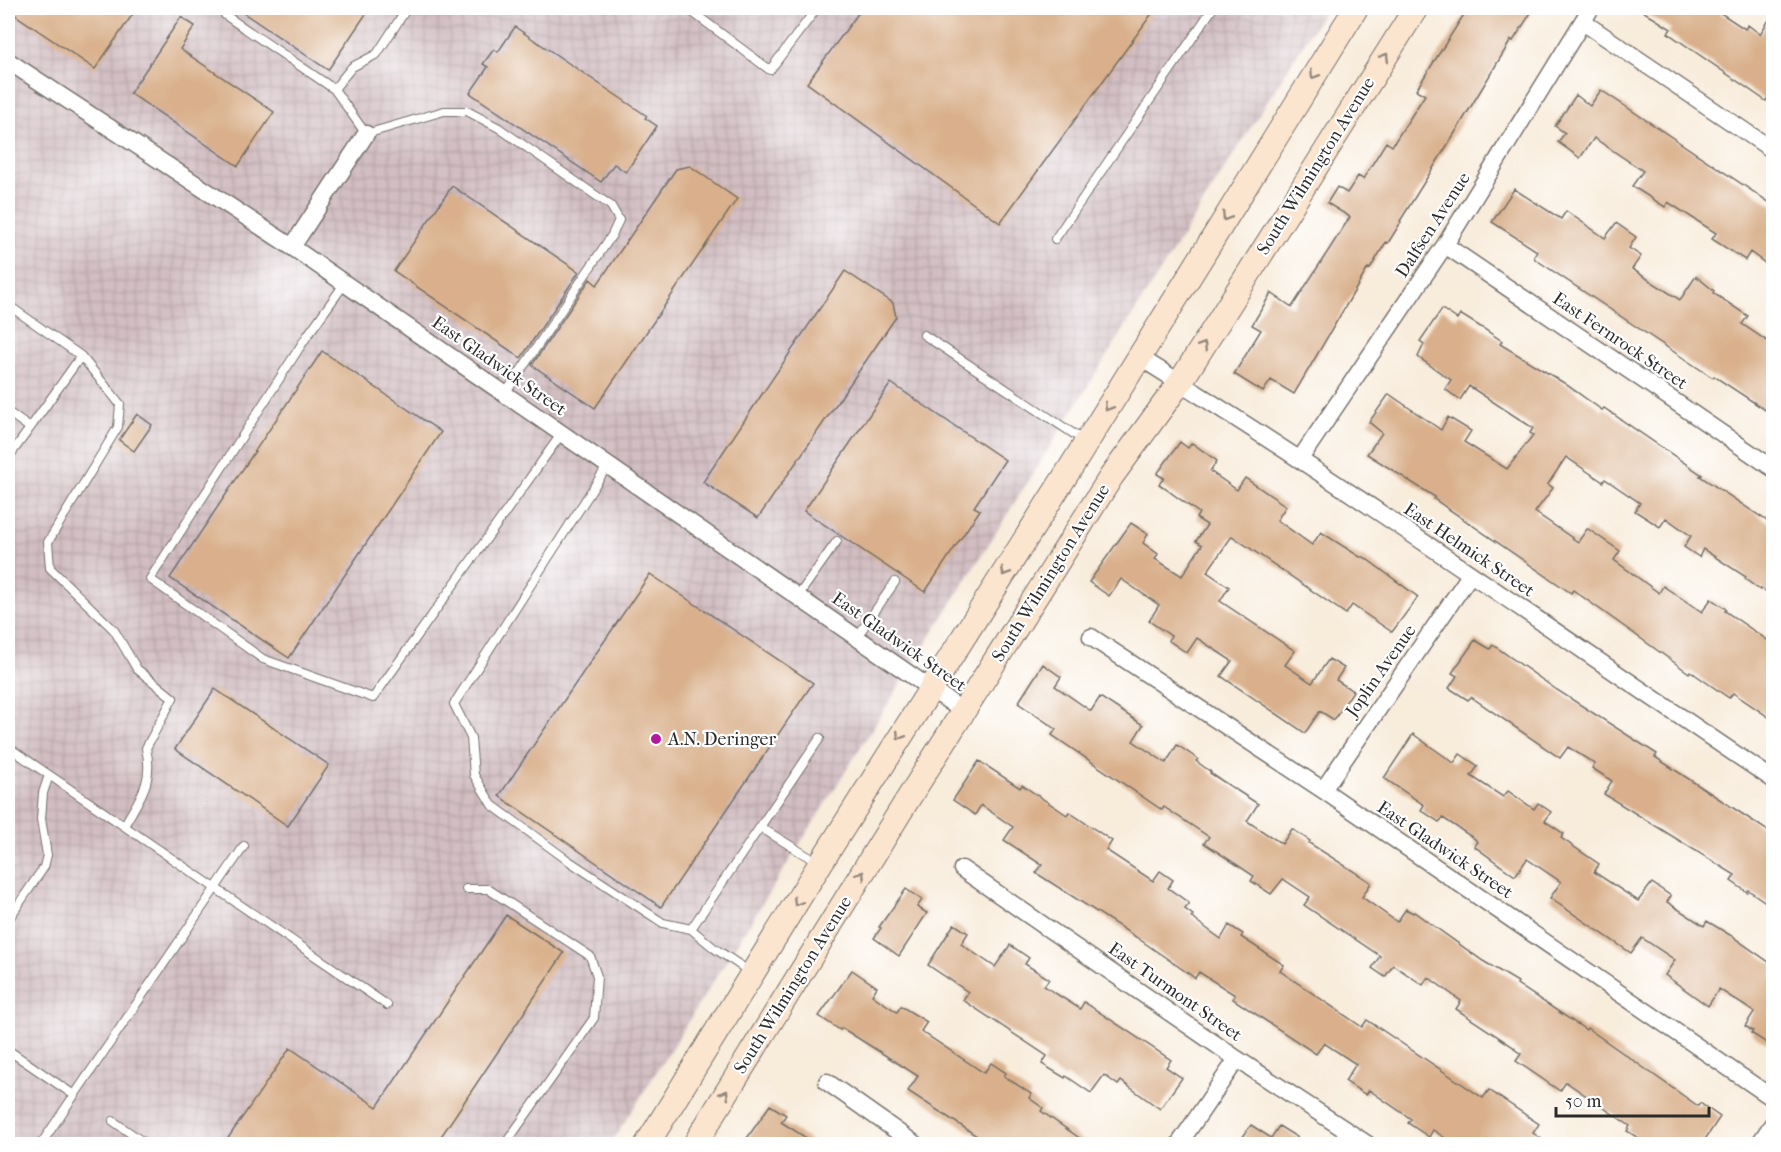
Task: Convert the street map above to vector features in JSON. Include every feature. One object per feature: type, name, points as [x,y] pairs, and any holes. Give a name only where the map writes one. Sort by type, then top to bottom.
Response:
[{"type":"main road","points":[[647,1144],[1356,8]]},
{"type":"main road","name":"South Wilmington Avenue","points":[[695,1144],[963,711],[1112,477],[1181,381],[1416,8]]},
{"type":"street","points":[[1587,15],[1773,151]]},
{"type":"street","name":"Dalfsen Avenue","points":[[1300,459],[1445,245],[1587,15]]},
{"type":"street","name":"East Gladwick Street","points":[[8,61],[345,283],[963,711]]},
{"type":"street","points":[[292,247],[366,134]]},
{"type":"street","name":"East Fernrock Street","points":[[1445,245],[1773,469]]},
{"type":"street","name":"East Helmick Street","points":[[1139,357],[1181,381],[1300,459],[1773,780]]},
{"type":"street","name":"Joplin Avenue","points":[[1323,790],[1470,575]]},
{"type":"street","name":"East Gladwick Street","points":[[1090,637],[1323,790],[1773,1099]]},
{"type":"street","name":"East Turmont Street","points":[[962,869],[1237,1059],[1367,1144]]},
{"type":"street","points":[[1179,1144],[1237,1059]]},
{"type":"street","points":[[827,1082],[915,1144]]},
{"type":"street","points":[[1759,1144],[1773,1122]]},
{"type":"lane","points":[[224,8],[225,15],[334,89],[366,134],[444,111],[467,111],[499,128],[610,206],[619,220],[612,235],[505,394]]},
{"type":"lane","points":[[334,89],[352,67],[377,54],[408,8]]},
{"type":"lane","points":[[687,8],[770,70],[817,8]]},
{"type":"lane","points":[[1055,239],[1213,8]]},
{"type":"lane","points":[[345,283],[307,336],[150,579],[262,659],[373,698],[562,433]]},
{"type":"lane","points":[[8,305],[81,356],[120,404],[118,427],[48,542],[50,568],[114,630],[137,669],[173,698],[146,748],[149,761],[148,782],[124,826]]},
{"type":"lane","points":[[924,335],[1086,443]]},
{"type":"lane","points":[[8,458],[81,356]]},
{"type":"lane","points":[[8,412],[30,428]]},
{"type":"lane","points":[[608,465],[454,704],[471,738],[474,775],[492,805],[566,859],[663,923],[691,929],[714,948],[753,974]]},
{"type":"lane","points":[[798,596],[837,541]]},
{"type":"lane","points":[[857,637],[895,582]]},
{"type":"lane","points":[[691,929],[820,738]]},
{"type":"lane","points":[[8,747],[387,1005]]},
{"type":"lane","points":[[8,921],[44,867],[46,855],[41,819],[43,793],[49,775]]},
{"type":"lane","points":[[760,827],[820,864]]},
{"type":"lane","points":[[41,1144],[244,846]]},
{"type":"lane","points":[[466,889],[488,889],[590,956],[597,976],[594,1018],[506,1143]]},
{"type":"lane","points":[[8,1050],[74,1095]]},
{"type":"lane","points":[[113,1121],[146,1144]]},
{"type":"shaded area","points":[[8,8],[1326,8],[611,1144],[8,1144]]},
{"type":"building","points":[[8,8],[137,8],[95,69]]},
{"type":"building","points":[[236,8],[370,8],[328,70]]},
{"type":"building","points":[[862,8],[1156,8],[1000,223],[807,83]]},
{"type":"building","points":[[1468,8],[1534,8],[1513,41],[1511,40],[1388,243],[1386,242],[1370,269],[1368,268],[1294,394],[1271,380],[1263,392],[1234,374],[1261,330],[1252,325],[1271,293],[1292,307],[1350,217],[1327,203],[1337,187],[1347,193],[1358,176],[1363,179],[1386,142],[1392,146],[1425,95],[1416,90]]},
{"type":"building","points":[[1638,8],[1713,8],[1745,29],[1748,25],[1760,34],[1773,14],[1773,91],[1766,101],[1668,33],[1671,29]]},
{"type":"building","points":[[181,17],[195,26],[180,49],[274,112],[238,166],[130,93]]},
{"type":"building","points":[[515,27],[647,116],[645,118],[657,126],[626,172],[614,164],[601,182],[470,93],[488,67],[483,64],[494,49],[498,52]]},
{"type":"building","points":[[1601,90],[1773,205],[1773,269],[1750,252],[1745,260],[1712,239],[1716,233],[1668,202],[1665,207],[1632,186],[1643,171],[1594,138],[1580,158],[1558,142],[1565,133],[1555,126],[1576,95],[1590,106]]},
{"type":"building","points":[[690,166],[737,199],[595,408],[532,365],[590,279],[597,285],[676,169]]},
{"type":"building","points":[[452,186],[579,272],[521,358],[394,271]]},
{"type":"building","points":[[1514,189],[1561,219],[1566,211],[1605,238],[1616,223],[1636,237],[1629,248],[1641,256],[1632,269],[1680,300],[1696,276],[1714,291],[1713,293],[1748,316],[1742,324],[1773,345],[1773,415],[1714,376],[1713,378],[1535,259],[1537,251],[1492,222]]},
{"type":"building","points":[[845,271],[893,303],[896,317],[758,518],[703,482]]},
{"type":"building","points":[[1442,309],[1457,319],[1460,314],[1484,329],[1502,341],[1500,344],[1564,383],[1602,410],[1604,408],[1773,525],[1773,596],[1761,588],[1760,590],[1745,579],[1746,577],[1703,549],[1699,557],[1684,547],[1691,536],[1666,518],[1660,527],[1635,511],[1640,503],[1605,479],[1603,482],[1566,457],[1548,484],[1553,488],[1535,512],[1578,542],[1588,529],[1620,551],[1614,560],[1659,593],[1663,586],[1702,612],[1711,599],[1773,644],[1773,720],[1733,693],[1729,698],[1690,671],[1689,673],[1573,590],[1571,593],[1434,499],[1435,497],[1367,454],[1382,433],[1369,422],[1389,394],[1441,430],[1448,417],[1471,431],[1464,442],[1507,469],[1533,435],[1530,433],[1533,428],[1469,386],[1460,400],[1445,389],[1451,380],[1418,357],[1424,344],[1420,341]]},
{"type":"building","points":[[322,351],[441,432],[289,658],[170,578]]},
{"type":"building","points":[[891,383],[1005,460],[974,507],[980,510],[925,592],[804,511]]},
{"type":"building","points":[[137,414],[152,425],[134,451],[119,440]]},
{"type":"building","points":[[1180,442],[1188,448],[1192,443],[1217,461],[1210,471],[1237,490],[1245,478],[1286,506],[1277,520],[1312,545],[1321,532],[1360,557],[1364,557],[1418,597],[1392,632],[1352,605],[1346,614],[1232,536],[1207,572],[1229,587],[1220,601],[1295,651],[1285,665],[1312,683],[1329,659],[1344,668],[1336,680],[1353,691],[1334,720],[1320,711],[1305,733],[1221,676],[1232,661],[1197,638],[1187,653],[1168,640],[1171,636],[1149,621],[1159,605],[1121,579],[1109,596],[1089,582],[1131,523],[1148,534],[1143,543],[1158,554],[1155,559],[1182,576],[1202,545],[1196,541],[1207,525],[1196,518],[1199,513],[1159,484],[1164,478],[1157,474]]},
{"type":"building","name":"A.N. Deringer","points":[[650,574],[813,683],[661,907],[499,796]]},
{"type":"building","points":[[1475,640],[1490,649],[1493,645],[1557,690],[1657,754],[1655,757],[1773,834],[1773,907],[1731,881],[1735,875],[1604,794],[1612,781],[1592,768],[1595,764],[1568,747],[1560,758],[1471,697],[1468,700],[1449,688],[1457,676],[1452,673]]},
{"type":"building","points":[[1043,664],[1061,677],[1055,686],[1091,711],[1100,697],[1143,725],[1133,741],[1166,763],[1177,745],[1198,759],[1196,761],[1210,773],[1258,804],[1247,821],[1282,844],[1292,829],[1310,841],[1309,843],[1369,881],[1371,883],[1362,897],[1397,922],[1406,909],[1414,912],[1698,1106],[1700,1103],[1720,1117],[1702,1144],[1648,1144],[1627,1131],[1630,1126],[1566,1082],[1560,1091],[1516,1061],[1521,1054],[1515,1048],[1456,1009],[1461,1001],[1428,977],[1423,985],[1393,965],[1385,977],[1372,968],[1380,956],[1304,905],[1310,897],[1283,879],[1271,894],[1251,881],[1254,876],[1204,843],[1209,837],[1164,807],[1162,810],[1052,735],[1056,729],[1018,703]]},
{"type":"building","points":[[215,689],[329,765],[288,826],[175,749]]},
{"type":"building","points":[[1413,734],[1454,763],[1460,754],[1478,766],[1471,776],[1503,797],[1508,791],[1534,809],[1538,803],[1551,812],[1545,821],[1564,834],[1561,838],[1599,864],[1594,872],[1638,901],[1652,883],[1671,896],[1667,902],[1704,926],[1707,921],[1773,965],[1773,1047],[1751,1033],[1753,1031],[1745,1026],[1754,1012],[1719,989],[1708,1006],[1665,975],[1675,960],[1642,938],[1631,953],[1550,898],[1561,882],[1527,859],[1515,876],[1474,846],[1477,842],[1475,839],[1443,818],[1439,822],[1421,810],[1424,805],[1384,778]]},
{"type":"building","points":[[979,761],[1020,788],[1022,785],[1067,815],[1069,812],[1112,841],[1106,850],[1153,881],[1160,871],[1173,880],[1168,888],[1189,903],[1185,909],[1193,915],[1191,917],[1221,939],[1229,925],[1243,934],[1241,937],[1284,965],[1280,971],[1362,1027],[1367,1020],[1483,1098],[1489,1090],[1539,1124],[1533,1133],[1549,1144],[1454,1144],[1433,1130],[1429,1137],[1408,1123],[1411,1119],[1369,1090],[1366,1095],[1345,1081],[1356,1064],[1324,1043],[1316,1054],[1233,999],[1235,995],[1199,972],[1195,978],[1036,873],[1042,865],[1004,840],[1013,827],[981,805],[975,815],[953,800]]},
{"type":"building","points":[[906,889],[922,900],[917,907],[927,913],[899,956],[874,938],[881,928],[879,927]]},
{"type":"building","points":[[506,915],[564,953],[436,1144],[224,1144],[290,1048],[377,1107]]},
{"type":"building","points":[[954,924],[968,933],[961,944],[995,967],[1010,945],[1029,958],[1025,964],[1049,979],[1044,986],[1080,1009],[1084,1002],[1171,1060],[1166,1067],[1182,1078],[1160,1109],[1121,1081],[1118,1085],[1104,1075],[1091,1093],[1066,1076],[1065,1078],[1042,1064],[1047,1056],[963,1000],[968,992],[928,965]]},
{"type":"building","points":[[852,970],[877,987],[872,995],[897,1012],[901,1006],[927,1022],[921,1031],[984,1073],[991,1063],[1006,1073],[1004,1076],[1031,1094],[1029,1098],[1043,1108],[1041,1111],[1088,1144],[989,1144],[908,1091],[918,1076],[819,1016]]},
{"type":"building","points":[[770,1105],[786,1115],[781,1122],[816,1144],[743,1144]]},
{"type":"building","points":[[1251,1125],[1271,1138],[1279,1126],[1308,1144],[1238,1144]]},
{"type":"place","name":"A.N. Deringer","points":[[656,739]]}]
